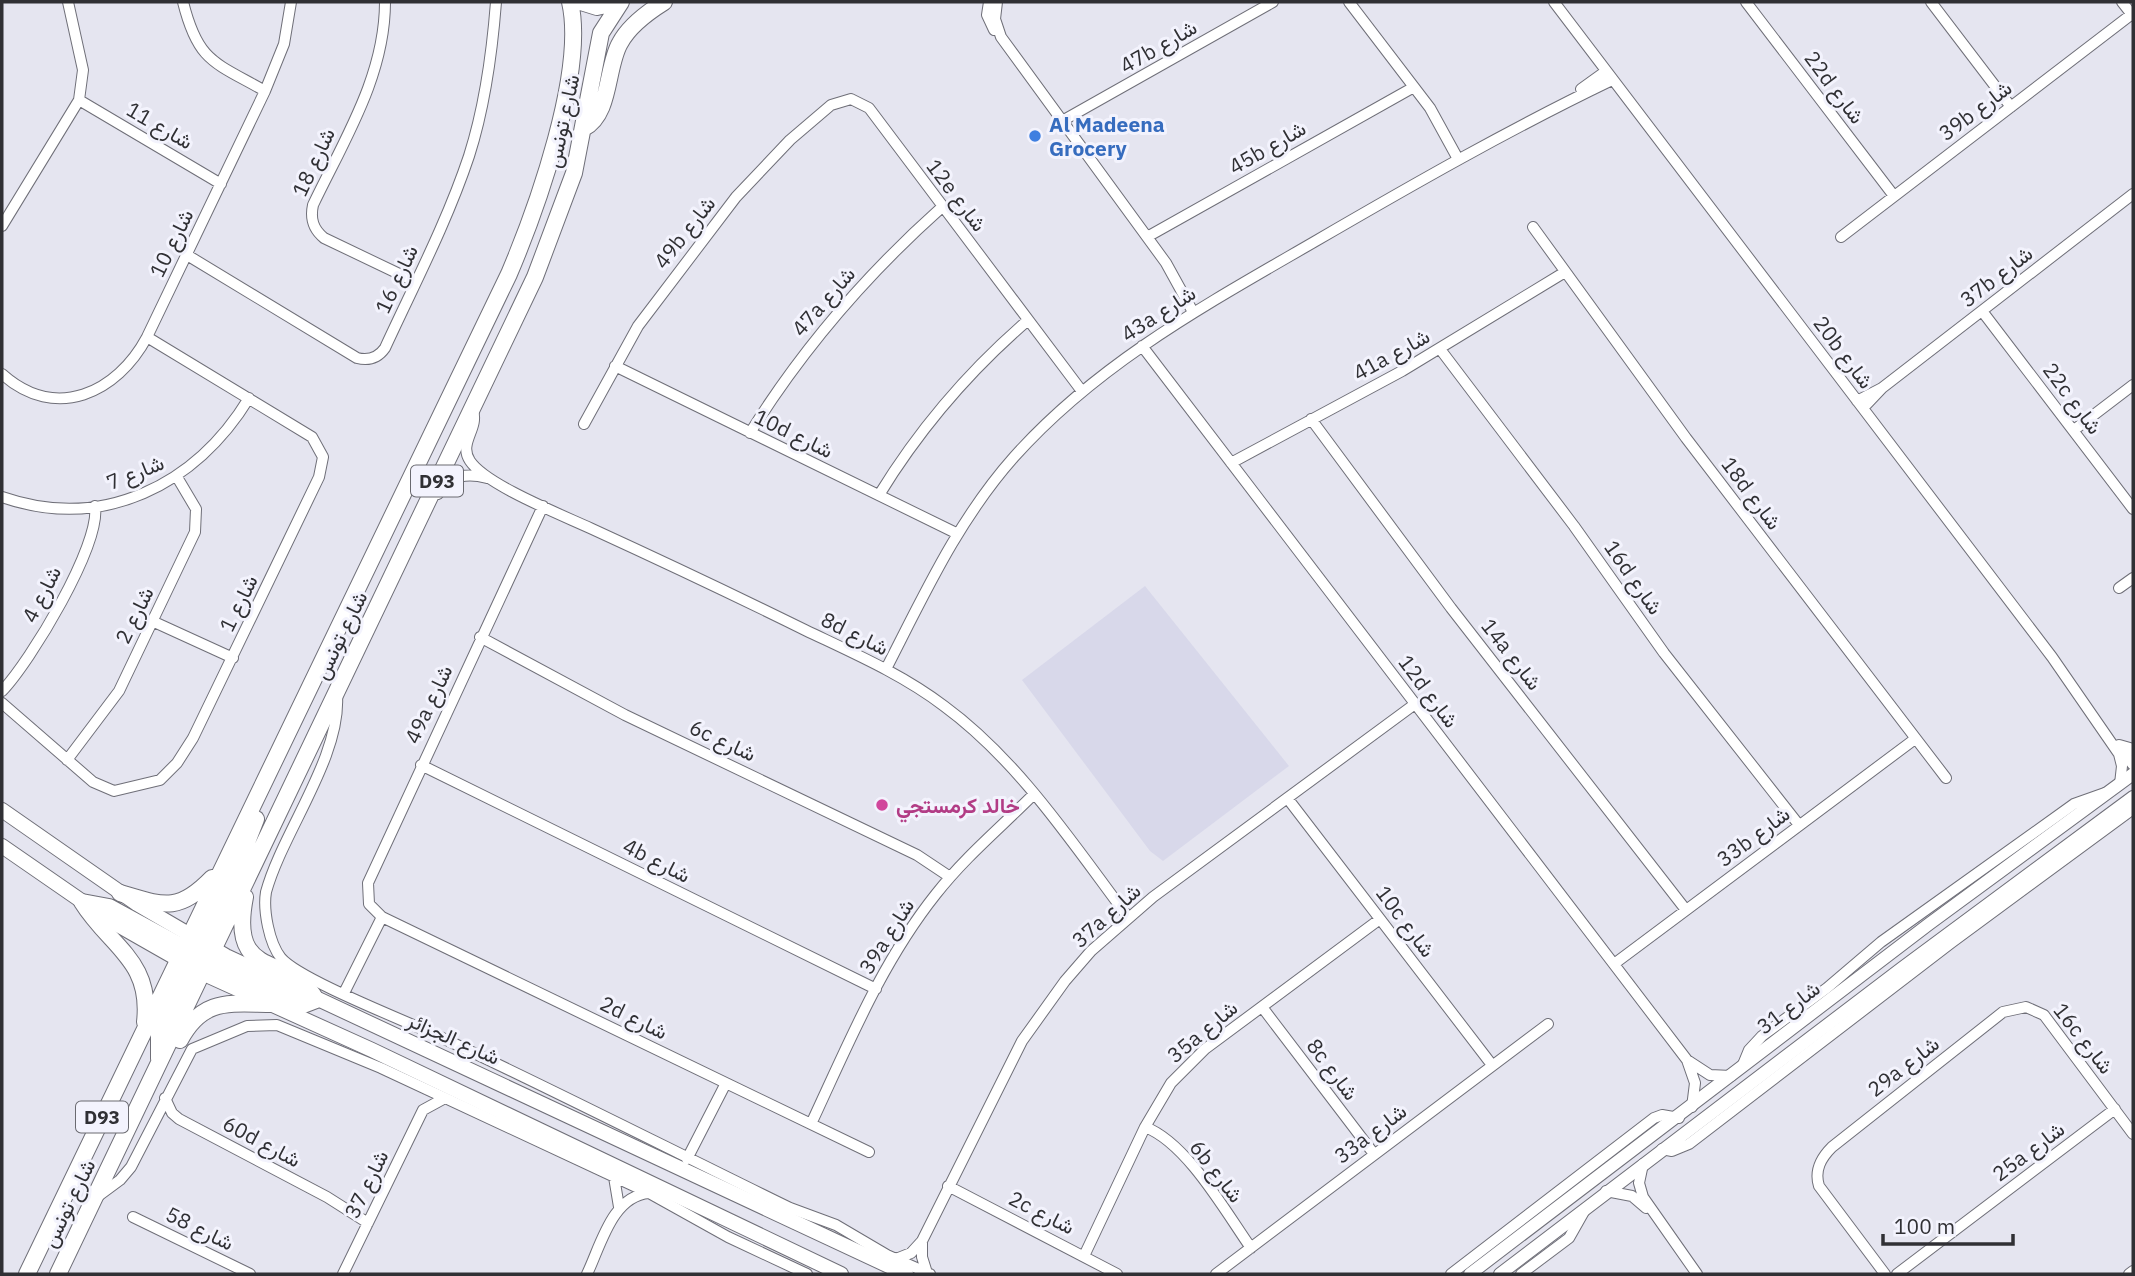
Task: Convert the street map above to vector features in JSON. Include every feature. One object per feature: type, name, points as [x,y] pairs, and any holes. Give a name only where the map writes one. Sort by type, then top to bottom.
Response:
[{"type":"main road","name":"شارع تونس","points":[[58,1274],[159,1061],[196,955],[223,866],[522,243],[545,180],[564,98],[573,34],[570,2]]},
{"type":"main road","points":[[581,2],[597,7],[621,2]]},
{"type":"main road","name":"شارع تونس","points":[[27,1274],[145,1028],[249,874],[545,253],[574,173],[601,33],[621,2]]},
{"type":"main road","points":[[584,128],[598,115],[620,42],[634,25],[664,2]]},
{"type":"main road","points":[[196,955],[246,845],[266,779]]},
{"type":"main road","points":[[2,810],[120,893],[196,955],[273,1004],[841,1274]]},
{"type":"main road","points":[[2,846],[82,902],[125,950],[136,967],[145,996],[145,1028]]},
{"type":"main road","points":[[120,893],[160,905],[178,904],[197,893],[223,866]]},
{"type":"main road","points":[[82,902],[109,907],[196,955],[297,1004],[316,1000],[305,984],[260,961],[245,943],[241,922],[249,874]]},
{"type":"main road","name":"شارع الجزائر","points":[[316,1000],[555,1107],[906,1274]]},
{"type":"main road","points":[[159,1061],[175,1049],[193,1020],[208,1009],[228,1003],[273,1004]]},
{"type":"main road","points":[[372,1050],[381,1068]]},
{"type":"main road","points":[[555,1107],[581,1105]]},
{"type":"street","points":[[2,226],[79,100],[83,70],[68,2]]},
{"type":"street","points":[[183,2],[192,36],[202,53],[265,91]]},
{"type":"street","name":"شارع 10","points":[[2,374],[16,385],[40,395],[79,396],[104,387],[125,371],[147,337],[265,91],[284,44],[291,2]]},
{"type":"street","name":"شارع 18","points":[[385,2],[383,39],[373,78],[313,205],[311,216],[314,227],[324,238],[416,282]]},
{"type":"street","name":"شارع 16","points":[[187,255],[365,360],[378,356],[385,348],[448,213],[470,153],[489,68],[496,2]]},
{"type":"street","name":"47b شارع","points":[[1065,124],[1273,2]]},
{"type":"street","points":[[1349,2],[1430,108],[1462,156]]},
{"type":"street","name":"20b شارع","points":[[1554,2],[2101,727],[2121,760],[2120,784]]},
{"type":"street","name":"22d شارع","points":[[1746,2],[1894,195]]},
{"type":"street","points":[[1931,2],[2011,107]]},
{"type":"street","points":[[2122,2],[2133,15]]},
{"type":"street","points":[[992,4],[1001,37],[1166,263],[1197,310]]},
{"type":"street","name":"39b شارع","points":[[1841,237],[2133,15]]},
{"type":"street","name":"43a شارع","points":[[886,669],[956,533],[1014,458],[1081,390],[1197,310],[1462,156],[1609,76]]},
{"type":"street","name":"45b شارع","points":[[1149,241],[1186,214],[1366,112],[1411,83]]},
{"type":"street","name":"12e شارع","points":[[851,99],[869,108],[1081,390]]},
{"type":"street","name":"49b شارع","points":[[584,424],[615,366],[668,283],[736,197],[790,140],[826,108],[836,102],[851,99]]},
{"type":"street","name":"شارع 11","points":[[79,100],[221,184]]},
{"type":"street","name":"37b شارع","points":[[1860,405],[2133,194]]},
{"type":"street","name":"47a شارع","points":[[750,433],[796,364],[834,314],[904,241],[942,208]]},
{"type":"street","name":"18d شارع","points":[[1533,227],[1686,438],[1946,778]]},
{"type":"street","name":"41a شارع","points":[[1231,463],[1440,349],[1565,272]]},
{"type":"street","name":"22c شارع","points":[[1982,311],[2133,509]]},
{"type":"street","points":[[879,495],[914,440],[951,394],[1027,321]]},
{"type":"street","name":"شارع 1","points":[[2,704],[93,782],[114,790],[160,780],[177,763],[194,738],[323,464],[321,451],[313,437],[147,337]]},
{"type":"street","name":"12d شارع","points":[[1142,346],[1686,1060],[1695,1083],[1692,1107]]},
{"type":"street","name":"16d شارع","points":[[1440,349],[1574,526],[1664,653],[1800,825]]},
{"type":"street","name":"10d شارع","points":[[615,366],[956,533]]},
{"type":"street","points":[[2074,430],[2133,385]]},
{"type":"street","name":"شارع 7","points":[[3,501],[49,507],[95,506],[136,497],[177,477],[217,444],[250,398]]},
{"type":"street","name":"8d شارع","points":[[472,408],[475,419],[467,438],[466,452],[476,468],[492,479],[543,506],[886,669],[926,693],[965,722],[1003,759],[1128,917]]},
{"type":"street","name":"14a شارع","points":[[1311,419],[1451,608],[1686,910]]},
{"type":"street","name":"8d شارع","points":[[418,520],[431,509],[440,490],[449,480],[469,475],[492,479]]},
{"type":"street","name":"شارع 2","points":[[67,760],[119,691],[198,522],[194,503],[177,477]]},
{"type":"street","name":"شارع 4","points":[[2,691],[33,652],[55,611],[92,536],[95,506]]},
{"type":"street","name":"49a شارع","points":[[382,917],[369,904],[367,887],[480,637],[543,506]]},
{"type":"street","points":[[2119,588],[2133,578]]},
{"type":"street","points":[[152,621],[233,658]]},
{"type":"street","name":"6c شارع","points":[[480,637],[625,715],[917,855],[950,877]]},
{"type":"street","points":[[337,691],[338,708],[331,738],[269,882],[265,901],[274,945],[282,959],[344,993],[790,1208],[836,1225],[929,1274]]},
{"type":"street","name":"37a شارع","points":[[897,1259],[911,1253],[922,1241],[999,1084],[1043,1010],[1091,951],[1128,917],[1415,704]]},
{"type":"street","name":"20b شارع","points":[[2101,727],[2133,765]]},
{"type":"street","name":"33b شارع","points":[[1614,964],[1915,738]]},
{"type":"street","points":[[2119,746],[2133,750]]},
{"type":"street","name":"4b شارع","points":[[421,765],[876,989]]},
{"type":"street","name":"شارع 31","points":[[1470,1274],[2133,774]]},
{"type":"street","points":[[2067,847],[2077,831],[2133,787]]},
{"type":"street","name":"39a شارع","points":[[811,1124],[876,989],[908,932],[950,877],[1033,796]]},
{"type":"street","name":"شارع 31","points":[[1500,1274],[1606,1191],[2133,797]]},
{"type":"street","name":"10c شارع","points":[[1288,799],[1492,1065]]},
{"type":"street","points":[[1662,1149],[1672,1151],[1689,1144],[1951,943],[2133,809]]},
{"type":"street","points":[[344,993],[382,917]]},
{"type":"street","name":"2d شارع","points":[[382,917],[869,1152]]},
{"type":"street","name":"35a شارع","points":[[1084,1256],[1157,1102],[1187,1065],[1380,919]]},
{"type":"street","name":"8c شارع","points":[[1262,1007],[1374,1154]]},
{"type":"street","name":"16c شارع","points":[[2026,1007],[2044,1015],[2133,1134]]},
{"type":"street","name":"29a شارع","points":[[1885,1274],[1823,1193],[1817,1171],[1832,1147],[2003,1012],[2026,1007]]},
{"type":"street","points":[[94,1198],[126,1174],[192,1049],[254,1024],[277,1026],[381,1068],[649,1193],[727,1237],[807,1274]]},
{"type":"street","name":"33a شارع","points":[[1216,1274],[1548,1024]]},
{"type":"street","name":"12d شارع","points":[[1686,1060],[1710,1075],[1737,1071]]},
{"type":"street","points":[[409,1081],[419,1093],[423,1110],[445,1098]]},
{"type":"street","points":[[687,1159],[726,1083]]},
{"type":"street","name":"60d شارع","points":[[165,1098],[172,1113],[179,1119],[370,1218]]},
{"type":"street","name":"25a شارع","points":[[1897,1274],[2115,1109]]},
{"type":"street","name":"شارع 37","points":[[343,1274],[423,1110]]},
{"type":"street","points":[[1451,1274],[1654,1118],[1667,1115],[1679,1118]]},
{"type":"street","points":[[154,1121],[166,1117],[179,1119]]},
{"type":"street","name":"6b شارع","points":[[1144,1127],[1163,1136],[1177,1149],[1251,1248]]},
{"type":"street","points":[[1643,1164],[1640,1190],[1651,1212],[1697,1274]]},
{"type":"street","points":[[614,1177],[620,1208]]},
{"type":"street","name":"2c شارع","points":[[948,1186],[1116,1274]]},
{"type":"street","points":[[1606,1191],[1632,1196],[1651,1212]]},
{"type":"street","points":[[587,1274],[620,1208],[633,1196],[649,1193]]},
{"type":"street","points":[[1521,1274],[1569,1238],[1587,1207]]},
{"type":"street","name":"شارع 58","points":[[134,1217],[250,1274]]},
{"type":"street","points":[[922,1241],[922,1257],[929,1274]]},
{"type":"shaded area","points":[[1145,586],[1289,766],[1163,861],[1150,851],[1022,680]]},
{"type":"place","name":"Al Madeena Grocery","points":[[1035,136]]},
{"type":"place","name":"خالد كرمستجي","points":[[882,805]]}]
